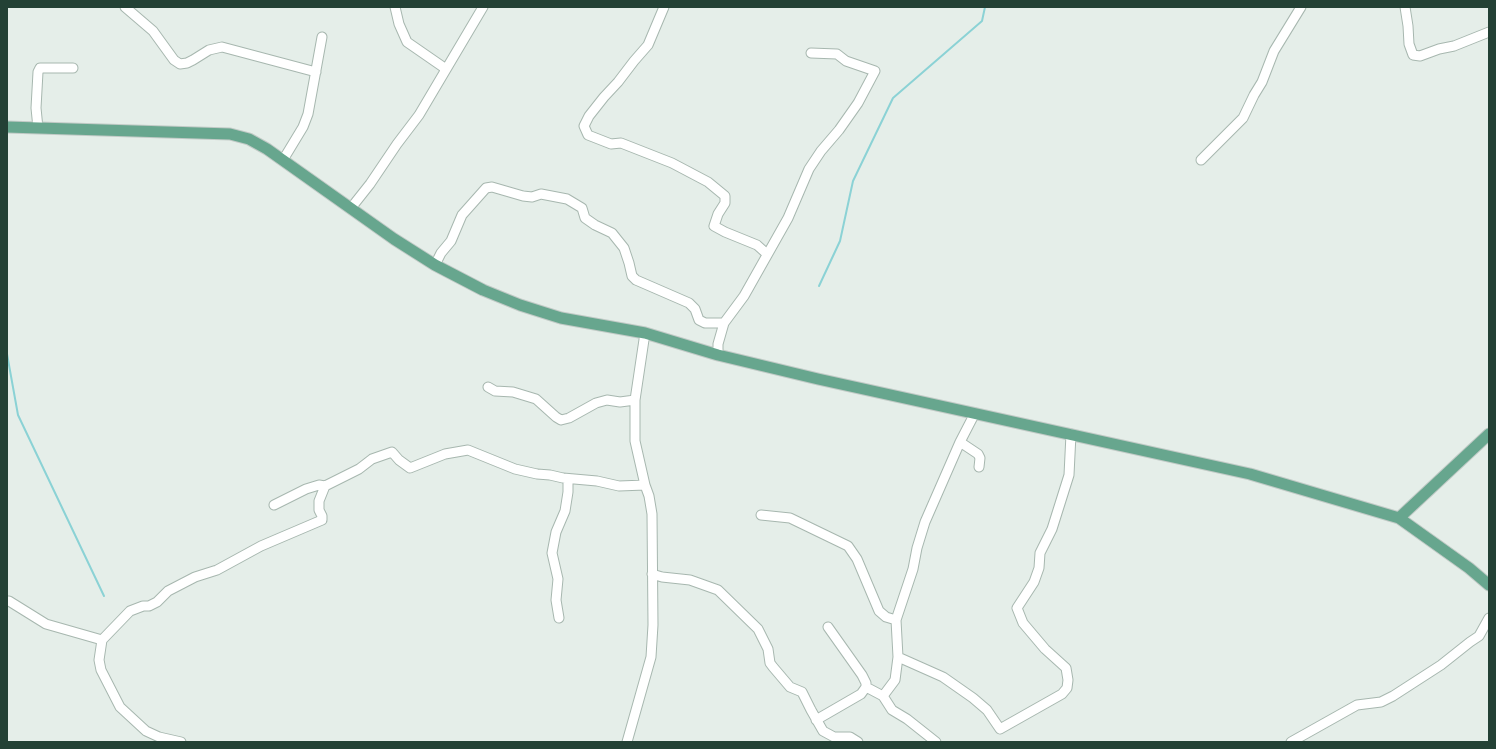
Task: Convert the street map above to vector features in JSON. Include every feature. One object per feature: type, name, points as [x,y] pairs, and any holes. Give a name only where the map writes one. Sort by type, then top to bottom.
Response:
[{"type":"main road","points":[[7,127],[230,134],[249,139],[267,149],[394,239],[435,265],[483,290],[520,305],[561,318],[645,333],[718,355],[1250,474],[1399,518],[1469,568],[1489,585]]},
{"type":"main road","points":[[1399,518],[1489,434]]},
{"type":"street","points":[[125,7],[153,31],[174,60],[180,64],[194,60],[208,50],[222,47],[316,72]]},
{"type":"street","points":[[395,7],[399,24],[407,42],[446,69]]},
{"type":"street","points":[[351,208],[419,115],[483,7]]},
{"type":"street","points":[[664,7],[648,45],[604,97],[589,116],[584,126],[588,135],[610,144],[622,143],[672,163],[708,182],[725,196],[725,203],[718,214],[714,226],[757,245],[767,254]]},
{"type":"street","points":[[1201,160],[1242,118],[1262,82],[1274,51],[1301,7]]},
{"type":"street","points":[[1405,7],[1409,44],[1413,55],[1420,56],[1439,49],[1454,46],[1489,32]]},
{"type":"street","points":[[283,160],[306,121],[322,37]]},
{"type":"street","points":[[718,355],[718,344],[724,323],[744,296],[788,218],[809,169],[858,103],[875,72],[846,61],[837,54],[811,53]]},
{"type":"street","points":[[38,128],[36,108],[38,72],[40,68],[73,68]]},
{"type":"street","points":[[435,265],[441,253],[450,241],[462,215],[486,188],[492,187],[532,197],[541,194],[567,199],[582,208],[585,218],[595,225],[612,233],[624,248],[632,276],[636,280],[689,304],[695,308],[699,320],[705,323],[724,323]]},
{"type":"street","points":[[627,742],[651,657],[653,625],[652,514],[635,441],[635,400],[645,333]]},
{"type":"street","points":[[488,387],[499,392],[513,392],[536,399],[556,417],[562,420],[569,418],[596,403],[607,400],[620,402],[635,400]]},
{"type":"street","points":[[883,696],[895,680],[898,657],[896,620],[913,569],[917,548],[925,522],[974,413]]},
{"type":"street","points":[[898,657],[943,677],[987,710],[1000,729],[1062,694],[1067,688],[1068,680],[1066,668],[1045,649],[1023,623],[1017,608],[1034,582],[1040,553],[1052,529],[1069,475],[1071,434]]},
{"type":"street","points":[[960,442],[978,454],[980,458],[979,467]]},
{"type":"street","points":[[274,505],[306,489],[319,485],[325,486],[359,469],[372,459],[392,452],[399,460],[410,468],[445,454],[468,450],[515,469],[537,474],[568,479],[597,481],[619,486],[645,485]]},
{"type":"street","points":[[559,618],[556,600],[558,579],[552,553],[556,532],[565,511],[568,492],[568,479]]},
{"type":"street","points":[[182,742],[159,737],[146,731],[120,707],[101,670],[99,660],[102,640],[130,611],[143,606],[150,606],[157,602],[168,591],[195,577],[217,570],[261,546],[322,520],[319,510],[319,501],[325,486]]},
{"type":"street","points":[[761,515],[790,518],[848,546],[856,559],[879,611],[886,617],[896,620]]},
{"type":"street","points":[[652,574],[662,577],[690,580],[718,590],[758,628],[768,649],[770,663],[790,687],[802,692],[823,731],[834,737],[850,737],[858,742]]},
{"type":"street","points":[[7,601],[46,624],[102,640]]},
{"type":"street","points":[[1291,742],[1356,705],[1381,702],[1393,696],[1441,665],[1479,636],[1489,618]]},
{"type":"street","points":[[816,720],[861,694],[866,687],[866,683],[862,675],[828,627]]},
{"type":"street","points":[[866,687],[883,696],[892,710],[907,719],[936,742]]},
{"type":"waterway","points":[[819,286],[840,241],[853,181],[893,98],[982,21],[985,7]]},
{"type":"waterway","points":[[7,354],[18,415],[104,596]]}]
